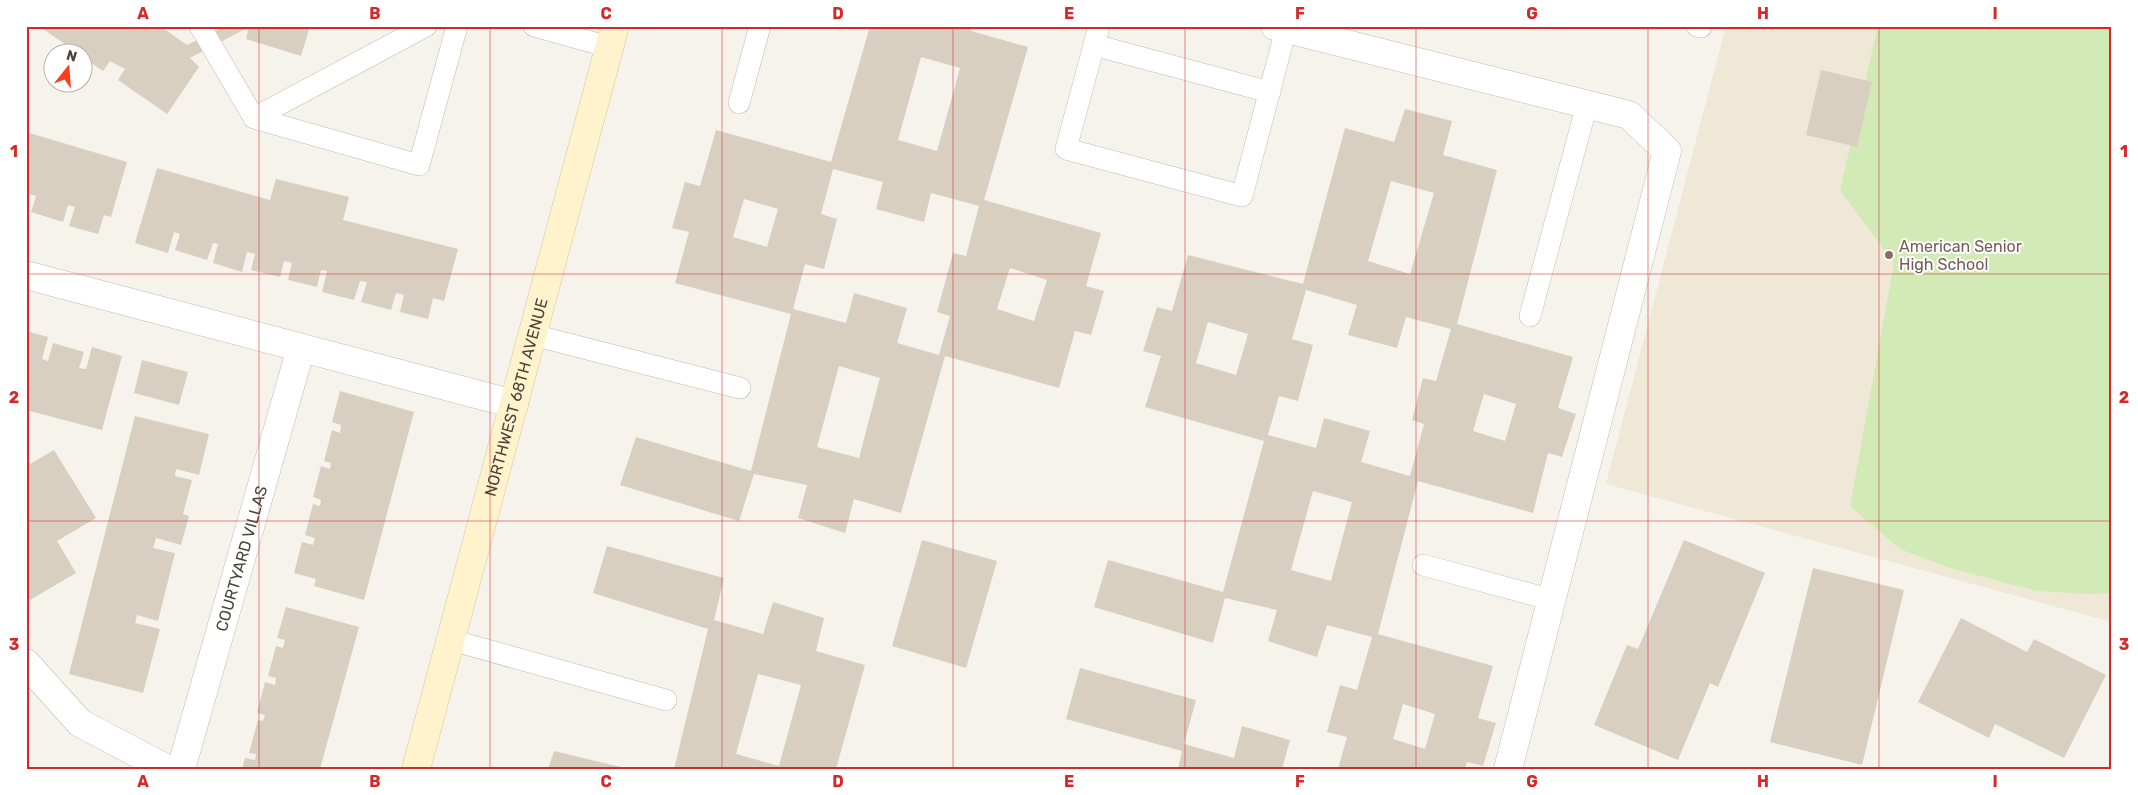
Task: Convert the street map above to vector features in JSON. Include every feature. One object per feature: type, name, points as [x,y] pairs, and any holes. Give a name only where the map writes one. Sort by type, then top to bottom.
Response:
[{"type":"street","points":[[1281,28],[1629,115],[1667,151],[1508,769]]},
{"type":"street","name":"NORTHWEST 68TH AVENUE","points":[[416,769],[612,36]]},
{"type":"street","points":[[26,274],[514,404]]},
{"type":"street","name":"COURTYARD VILLAS","points":[[181,769],[301,348]]},
{"type":"street","points":[[26,663],[80,723],[167,769]]},
{"type":"lane","points":[[200,26],[254,118],[418,165],[457,26]]},
{"type":"lane","points":[[254,118],[426,26]]},
{"type":"lane","points":[[534,26],[612,36]]},
{"type":"lane","points":[[739,103],[760,26]]},
{"type":"lane","points":[[1270,92],[1096,36],[1066,149],[1242,196],[1270,92],[1281,28]]},
{"type":"lane","points":[[1530,316],[1587,104]]},
{"type":"lane","points":[[533,335],[740,388]]},
{"type":"lane","points":[[1423,565],[1552,600]]},
{"type":"lane","points":[[450,640],[666,700]]},
{"type":"shaded area","name":"American Senior High School","points":[[1726,26],[2112,26],[2112,622],[1606,484]]},
{"type":"green space","points":[[1878,26],[2112,26],[2112,593],[2088,594],[2037,591],[1950,568],[1900,549],[1850,506],[1894,263],[1840,190]]},
{"type":"building","points":[[43,26],[160,26],[187,45],[225,26],[310,26],[301,56],[246,39],[249,27],[190,58],[199,67],[167,114],[118,80],[125,69],[110,61],[103,71],[92,64],[92,42],[62,42],[42,28]]},
{"type":"building","points":[[870,26],[972,26],[971,31],[1028,47],[984,200],[1101,233],[1086,286],[1104,291],[1091,335],[1075,331],[1059,388],[945,356],[901,513],[854,499],[845,533],[798,518],[807,485],[754,474],[739,521],[620,485],[636,437],[751,471],[791,314],[675,283],[689,232],[672,228],[685,182],[700,186],[716,130],[831,162]],"holes":[[[921,57],[960,68],[937,151],[898,140]],[[833,169],[883,182],[876,209],[924,222],[931,193],[979,206],[966,256],[953,253],[937,312],[950,316],[939,355],[897,343],[907,308],[854,293],[846,323],[793,309],[805,264],[824,269],[837,219],[821,214]],[[744,199],[778,209],[767,247],[733,237]],[[1010,268],[1047,280],[1034,321],[997,309]],[[839,366],[880,378],[859,458],[817,447]]]},
{"type":"building","points":[[1821,70],[1872,82],[1857,147],[1806,135]]},
{"type":"building","points":[[1405,109],[1452,121],[1443,155],[1497,170],[1457,324],[1573,357],[1558,408],[1576,414],[1562,457],[1548,453],[1533,513],[1418,481],[1378,634],[1493,666],[1478,718],[1496,723],[1483,766],[1467,762],[1465,769],[1338,769],[1347,737],[1327,732],[1340,685],[1357,690],[1372,637],[1327,625],[1317,657],[1268,641],[1277,610],[1225,598],[1213,643],[1094,607],[1108,560],[1223,592],[1264,441],[1145,407],[1161,356],[1143,351],[1157,307],[1172,311],[1188,255],[1303,284],[1345,128],[1394,142]],"holes":[[[1391,181],[1434,193],[1410,274],[1368,261]],[[1306,290],[1357,305],[1348,335],[1397,348],[1406,317],[1451,329],[1436,381],[1423,378],[1412,420],[1424,424],[1410,476],[1361,462],[1370,431],[1324,418],[1316,448],[1268,435],[1279,396],[1298,401],[1313,345],[1292,339]],[[1208,322],[1248,334],[1236,375],[1196,363]],[[1484,394],[1516,404],[1505,441],[1473,431]],[[1313,491],[1352,502],[1331,581],[1291,570]],[[1403,704],[1435,714],[1425,749],[1393,739]]]},
{"type":"building","points":[[26,132],[127,162],[111,217],[104,215],[98,234],[69,226],[75,207],[68,205],[63,222],[31,212],[36,196],[29,194],[26,203]]},
{"type":"building","points":[[157,168],[270,200],[276,179],[349,197],[343,220],[458,249],[444,301],[433,298],[428,319],[400,312],[404,295],[396,293],[391,310],[361,302],[367,282],[360,281],[354,300],[322,292],[327,271],[321,270],[317,287],[288,280],[292,263],[284,261],[280,277],[251,270],[255,254],[247,252],[242,272],[213,263],[218,244],[213,243],[207,260],[175,250],[180,234],[174,232],[168,253],[135,243]]},
{"type":"building","points":[[26,331],[48,337],[42,359],[48,361],[53,343],[84,352],[79,368],[86,369],[92,347],[122,356],[102,430],[26,410]]},
{"type":"building","points":[[142,360],[188,372],[179,405],[134,393]]},
{"type":"building","points":[[340,391],[414,412],[364,600],[314,586],[316,579],[294,573],[302,542],[313,545],[315,538],[305,535],[313,504],[320,506],[321,500],[313,497],[321,466],[330,469],[331,463],[324,461],[332,430],[340,433],[341,425],[332,422]]},
{"type":"building","points":[[135,416],[209,434],[199,475],[176,469],[175,476],[192,480],[183,514],[189,516],[181,545],[156,538],[153,548],[175,553],[158,621],[137,615],[135,623],[160,629],[143,693],[69,674]]},
{"type":"building","points":[[54,450],[96,518],[57,541],[76,573],[30,600],[26,595],[26,457],[30,464]]},
{"type":"building","points":[[922,540],[997,561],[966,668],[892,646]]},
{"type":"building","points":[[1684,540],[1765,573],[1718,687],[1710,683],[1678,760],[1594,725],[1627,645],[1638,649]]},
{"type":"building","points":[[607,546],[724,578],[714,620],[763,634],[773,602],[824,618],[816,651],[865,665],[836,769],[674,769],[708,629],[593,593]],"holes":[[[758,674],[801,685],[779,766],[736,754]]]},
{"type":"building","points":[[1813,568],[1904,590],[1862,765],[1770,742]]},
{"type":"building","points":[[286,607],[359,627],[320,769],[242,769],[245,758],[255,760],[256,754],[249,753],[258,720],[263,721],[265,715],[257,713],[265,682],[275,685],[276,678],[268,676],[276,646],[283,648],[285,640],[277,638]]},
{"type":"building","points":[[1961,618],[2027,652],[2034,639],[2106,675],[2064,758],[1995,724],[1989,738],[1918,702]]},
{"type":"building","points":[[1080,668],[1196,700],[1184,744],[1234,758],[1242,726],[1290,740],[1282,769],[1178,769],[1182,751],[1066,719]]},
{"type":"building","points":[[554,751],[625,768],[625,769],[548,769]]},
{"type":"place","name":"American Senior High School","points":[[1889,255]]}]
